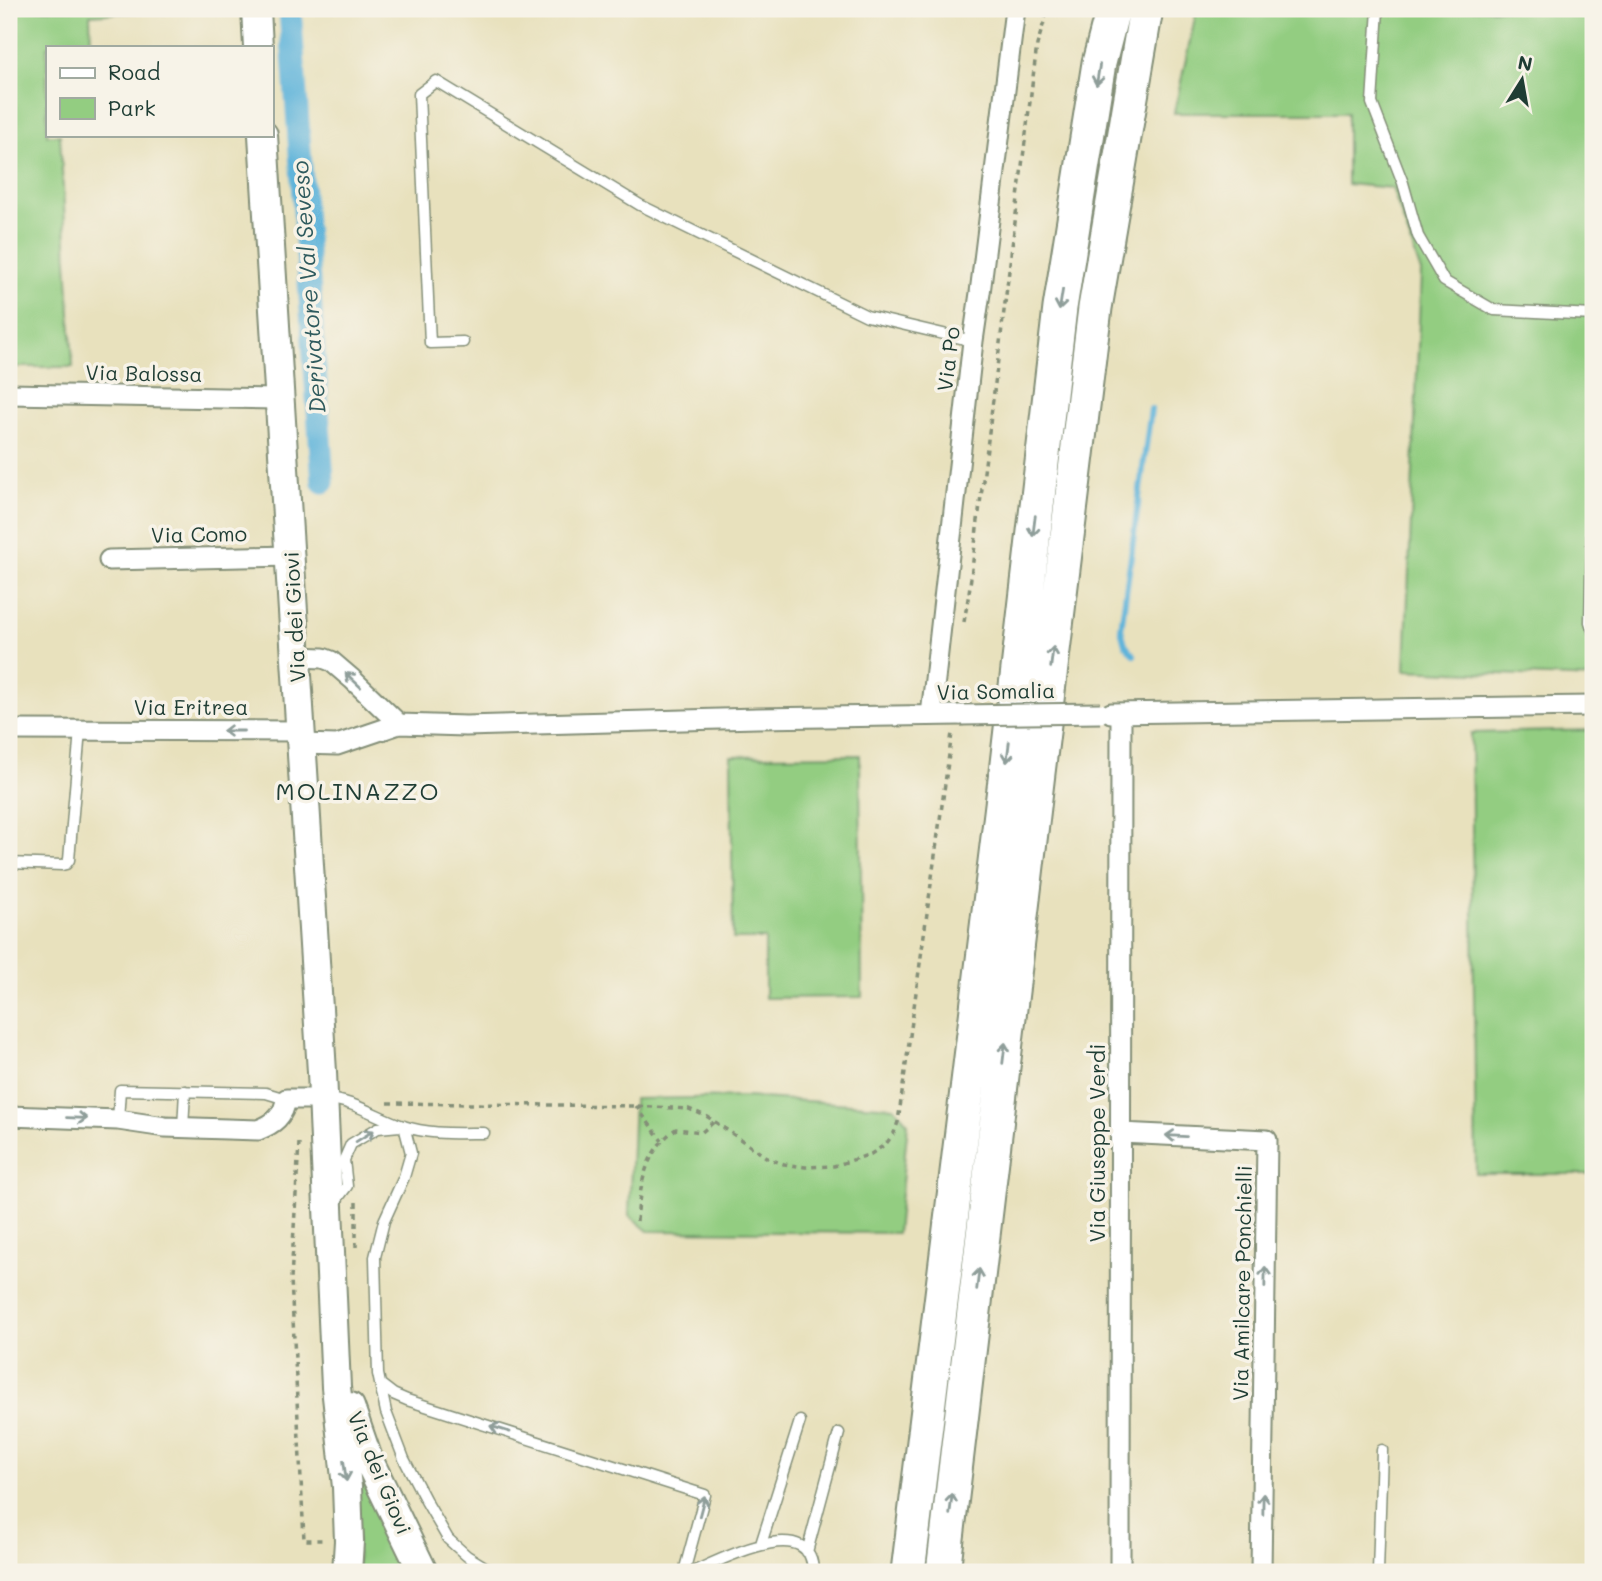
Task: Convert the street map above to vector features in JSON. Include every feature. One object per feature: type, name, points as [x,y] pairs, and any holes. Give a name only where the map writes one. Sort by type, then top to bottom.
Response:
[{"type":"highway","points":[[908,1572],[1060,307],[1100,63],[1113,9]]},
{"type":"highway","points":[[943,1572],[1095,308],[1146,9]]},
{"type":"main road","points":[[256,9],[258,46]]},
{"type":"main road","name":"Via dei Giovi","points":[[263,136],[324,1099],[336,1387],[347,1488],[347,1572]]},
{"type":"main road","name":"Via dei Giovi","points":[[333,1329],[355,1426],[368,1459],[423,1571]]},
{"type":"street","name":"Via Po","points":[[931,715],[973,341],[1015,9]]},
{"type":"street","name":"Via Balossa","points":[[9,394],[279,399]]},
{"type":"street","name":"Via Como","points":[[109,560],[291,556]]},
{"type":"street","points":[[297,657],[331,661],[399,724]]},
{"type":"street","name":"Via Somalia","points":[[302,738],[337,745],[399,724],[466,726],[757,718],[1593,706]]},
{"type":"street","name":"Via Giuseppe Verdi","points":[[1120,1572],[1121,713]]},
{"type":"street","name":"Via Eritrea","points":[[9,730],[302,738]]},
{"type":"street","points":[[9,1116],[118,1120],[165,1127],[258,1130],[278,1120],[283,1113],[286,1099],[324,1099]]},
{"type":"street","name":"Via Amilcare Ponchielli","points":[[1121,1133],[1267,1140],[1261,1572]]},
{"type":"lane","points":[[1378,9],[1372,103],[1403,183],[1418,236],[1444,281],[1494,310],[1593,315]]},
{"type":"lane","points":[[463,342],[430,343],[419,94],[436,81],[640,205],[867,316],[973,341]]},
{"type":"lane","points":[[1593,491],[1590,622],[1593,631]]},
{"type":"lane","points":[[9,863],[62,865],[69,860],[80,730]]},
{"type":"lane","points":[[118,1120],[120,1090],[266,1093],[286,1099]]},
{"type":"lane","points":[[183,1128],[185,1091]]},
{"type":"lane","points":[[324,1099],[340,1100],[427,1133],[484,1133]]},
{"type":"lane","points":[[328,1211],[346,1186],[344,1160],[351,1144],[378,1128],[404,1126]]},
{"type":"lane","points":[[404,1126],[411,1153],[404,1177],[384,1222],[375,1257],[378,1374],[386,1412],[404,1460],[448,1539],[467,1556],[492,1572]]},
{"type":"lane","points":[[380,1384],[407,1400],[705,1495],[684,1572]]},
{"type":"lane","points":[[761,1544],[800,1421]]},
{"type":"lane","points":[[807,1552],[839,1433]]},
{"type":"lane","points":[[1378,1572],[1382,1450]]},
{"type":"lane","points":[[693,1572],[761,1544],[781,1541],[797,1545],[807,1552],[813,1562],[813,1572]]},
{"type":"path","points":[[962,630],[973,565],[1037,45],[1048,9]]},
{"type":"path","points":[[379,1102],[689,1109],[715,1121],[769,1158],[784,1164],[805,1167],[834,1166],[879,1149],[894,1133],[898,1122],[951,740]]},
{"type":"path","points":[[636,1106],[662,1141]]},
{"type":"path","points":[[637,1221],[640,1189],[646,1168],[662,1141],[676,1129],[702,1132],[715,1121]]},
{"type":"green space","points":[[9,9],[175,9],[90,15],[91,46],[46,46],[46,136],[60,136],[73,367],[9,367]]},
{"type":"green space","points":[[1197,9],[1593,9],[1593,678],[1405,670],[1421,272],[1392,188],[1347,184],[1347,113],[1174,113]]},
{"type":"green space","points":[[1593,730],[1593,1174],[1476,1174],[1471,733]]},
{"type":"green space","points":[[860,755],[862,997],[765,998],[765,939],[733,939],[731,756]]},
{"type":"green space","points":[[747,1097],[894,1107],[908,1123],[897,1233],[648,1231],[629,1215],[634,1099]]},
{"type":"green space","points":[[364,1482],[412,1572],[357,1572],[357,1487]]},
{"type":"waterway","name":"Derivatore Val Seveso","points":[[290,9],[323,482]]},
{"type":"waterway","points":[[1134,655],[1125,644],[1121,629],[1151,409]]},
{"type":"district","name":"MOLINAZZO","points":[[358,792]]}]
